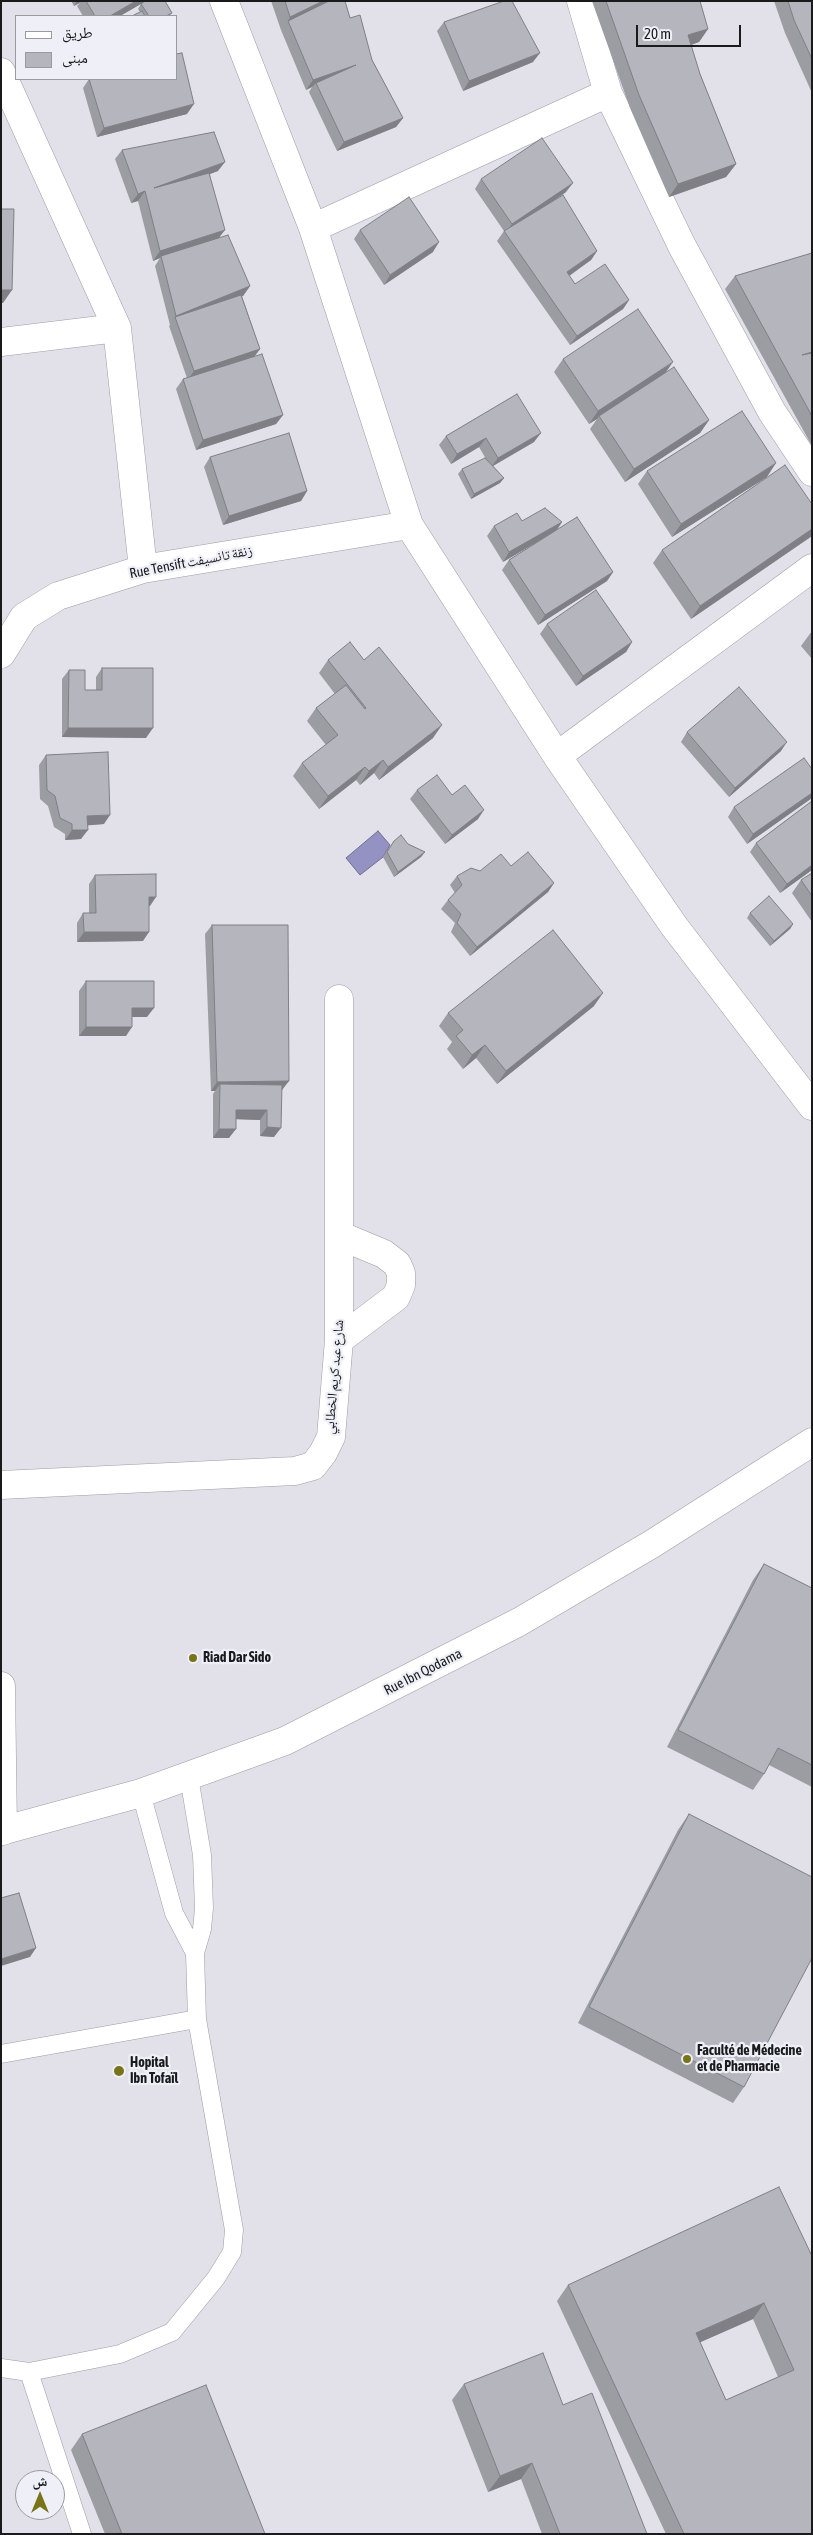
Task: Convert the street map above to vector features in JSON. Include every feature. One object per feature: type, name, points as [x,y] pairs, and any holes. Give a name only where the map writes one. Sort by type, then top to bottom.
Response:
[{"type":"street","points":[[224,1],[313,228],[409,525],[556,756],[674,926],[812,1106]]},
{"type":"street","points":[[580,1],[608,93],[682,246],[772,412],[812,472]]},
{"type":"street","points":[[1,72],[117,328],[143,568]]},
{"type":"street","points":[[313,228],[608,93]]},
{"type":"street","points":[[1,342],[117,328]]},
{"type":"street","name":"Rue Tensift زنقة تانسيفت","points":[[1,654],[24,617],[58,596],[143,568],[409,525]]},
{"type":"street","points":[[556,756],[812,568]]},
{"type":"street","name":"شارع عبد كريم الخطابي","points":[[1,1485],[295,1471],[313,1466],[323,1453],[331,1437],[339,1340],[341,1236],[339,1000]]},
{"type":"street","points":[[339,1340],[396,1298],[401,1285],[401,1273],[397,1264],[384,1254],[341,1236]]},
{"type":"street","name":"Rue Ibn Qodama","points":[[2,1831],[141,1793],[285,1741],[520,1622],[652,1544],[812,1442]]},
{"type":"street","points":[[1,1686],[2,1831]]},
{"type":"lane","points":[[1,2368],[28,2372],[120,2354],[172,2332],[216,2278],[232,2252],[234,2230],[197,2019],[195,1953],[202,1929],[204,1908],[202,1855],[189,1777]]},
{"type":"lane","points":[[141,1793],[174,1914],[195,1953]]},
{"type":"lane","points":[[1,2054],[197,2019]]},
{"type":"lane","points":[[28,2372],[82,2534]]},
{"type":"shaded area","points":[[378,831],[390,845],[383,857],[360,875],[346,858]]},
{"type":"building","points":[[86,1],[136,1],[112,15],[94,15]]},
{"type":"building","points":[[145,1],[165,1],[172,13],[168,15],[148,15],[141,4]]},
{"type":"building","points":[[285,1],[323,1],[290,17]]},
{"type":"building","points":[[329,1],[345,1],[350,18],[360,15],[372,60],[403,118],[344,142],[316,83],[356,65],[313,80],[288,21]]},
{"type":"building","points":[[504,1],[512,1],[540,53],[469,81],[444,22]]},
{"type":"building","points":[[606,1],[700,1],[708,29],[688,35],[700,74],[736,164],[678,184],[639,95]]},
{"type":"building","points":[[788,1],[812,1],[812,59],[794,20]]},
{"type":"building","points":[[142,11],[144,15],[134,15]]},
{"type":"building","points":[[182,53],[194,104],[104,128],[89,80],[178,80],[178,54]]},
{"type":"building","points":[[214,132],[225,162],[154,188],[209,173],[225,230],[160,251],[145,191],[138,194],[122,150]]},
{"type":"building","points":[[542,138],[573,183],[512,224],[481,179]]},
{"type":"building","points":[[563,195],[597,251],[567,272],[575,284],[605,264],[629,300],[577,336],[504,231]]},
{"type":"building","points":[[409,197],[439,242],[390,275],[360,230]]},
{"type":"building","points":[[1,209],[14,209],[12,290],[1,290]]},
{"type":"building","points":[[228,235],[250,286],[176,316],[161,256]]},
{"type":"building","points":[[812,253],[812,352],[802,355],[812,353],[812,416],[735,276]]},
{"type":"building","points":[[241,295],[260,349],[194,371],[175,317]]},
{"type":"building","points":[[638,309],[673,362],[598,411],[563,359]]},
{"type":"building","points":[[262,354],[283,415],[203,440],[183,379]]},
{"type":"building","points":[[674,367],[709,420],[634,469],[599,416]]},
{"type":"building","points":[[517,394],[541,433],[498,458],[486,438],[457,454],[446,436]]},
{"type":"building","points":[[742,411],[776,463],[681,524],[647,471]]},
{"type":"building","points":[[289,433],[307,491],[229,516],[210,457]]},
{"type":"building","points":[[485,458],[504,478],[474,494],[462,469]]},
{"type":"building","points":[[785,465],[812,504],[812,529],[700,606],[662,550]]},
{"type":"building","points":[[545,508],[562,522],[509,552],[494,526],[517,513],[522,521]]},
{"type":"building","points":[[577,517],[613,572],[545,615],[509,560]]},
{"type":"building","points":[[596,590],[632,642],[583,676],[547,624]]},
{"type":"building","points":[[350,642],[364,660],[379,647],[442,725],[388,767],[383,760],[369,771],[365,767],[328,796],[302,763],[338,735],[316,708],[346,685],[366,708],[328,660]]},
{"type":"building","points":[[102,668],[153,668],[153,728],[68,728],[69,670],[85,670],[85,690],[102,690]]},
{"type":"building","points":[[739,687],[787,742],[735,788],[687,732]]},
{"type":"building","points":[[108,752],[110,815],[87,816],[88,830],[72,830],[72,824],[60,818],[55,796],[47,790],[46,755]]},
{"type":"building","points":[[804,758],[812,769],[812,793],[753,834],[734,807]]},
{"type":"building","points":[[437,775],[452,795],[465,785],[484,810],[452,835],[417,790]]},
{"type":"building","points":[[812,801],[812,865],[787,884],[756,843]]},
{"type":"building","points":[[401,835],[408,844],[425,852],[398,872],[387,852],[394,841]]},
{"type":"building","points":[[528,852],[554,883],[477,947],[457,923],[461,914],[448,900],[462,885],[457,876],[471,868],[480,871],[501,854],[511,866]]},
{"type":"building","points":[[812,873],[812,896],[801,880]]},
{"type":"building","points":[[156,874],[156,897],[149,897],[149,932],[84,932],[83,913],[96,913],[95,875]]},
{"type":"building","points":[[769,896],[793,924],[774,941],[750,913]]},
{"type":"building","points":[[212,925],[288,925],[289,1081],[217,1082]]},
{"type":"building","points":[[553,930],[603,993],[506,1071],[485,1045],[472,1055],[456,1036],[463,1030],[448,1013]]},
{"type":"building","points":[[86,981],[154,981],[154,1008],[132,1008],[132,1027],[86,1027]]},
{"type":"building","points":[[220,1084],[282,1085],[281,1128],[267,1127],[267,1110],[236,1110],[236,1129],[219,1129]]},
{"type":"building","points":[[764,1564],[812,1588],[812,1765],[778,1748],[764,1774],[678,1730]]},
{"type":"building","points":[[689,1814],[812,1877],[812,1958],[744,2087],[589,2007]]},
{"type":"building","points":[[19,1893],[36,1948],[1,1959],[1,1898]]},
{"type":"building","points":[[779,2187],[812,2256],[812,2534],[684,2534],[568,2285]],"holes":[[[764,2303],[794,2370],[726,2400],[696,2333]]]},
{"type":"building","points":[[543,2353],[563,2405],[592,2393],[647,2534],[560,2534],[532,2463],[500,2476],[464,2384]]},
{"type":"building","points":[[206,2385],[265,2534],[122,2534],[82,2434]]},
{"type":"place","name":"Riad Dar Sido","points":[[193,1658]]},
{"type":"place","name":"Faculté de Médecine et de Pharmacie","points":[[687,2059]]},
{"type":"place","name":"Hopital Ibn Tofaïl","points":[[119,2071]]}]
